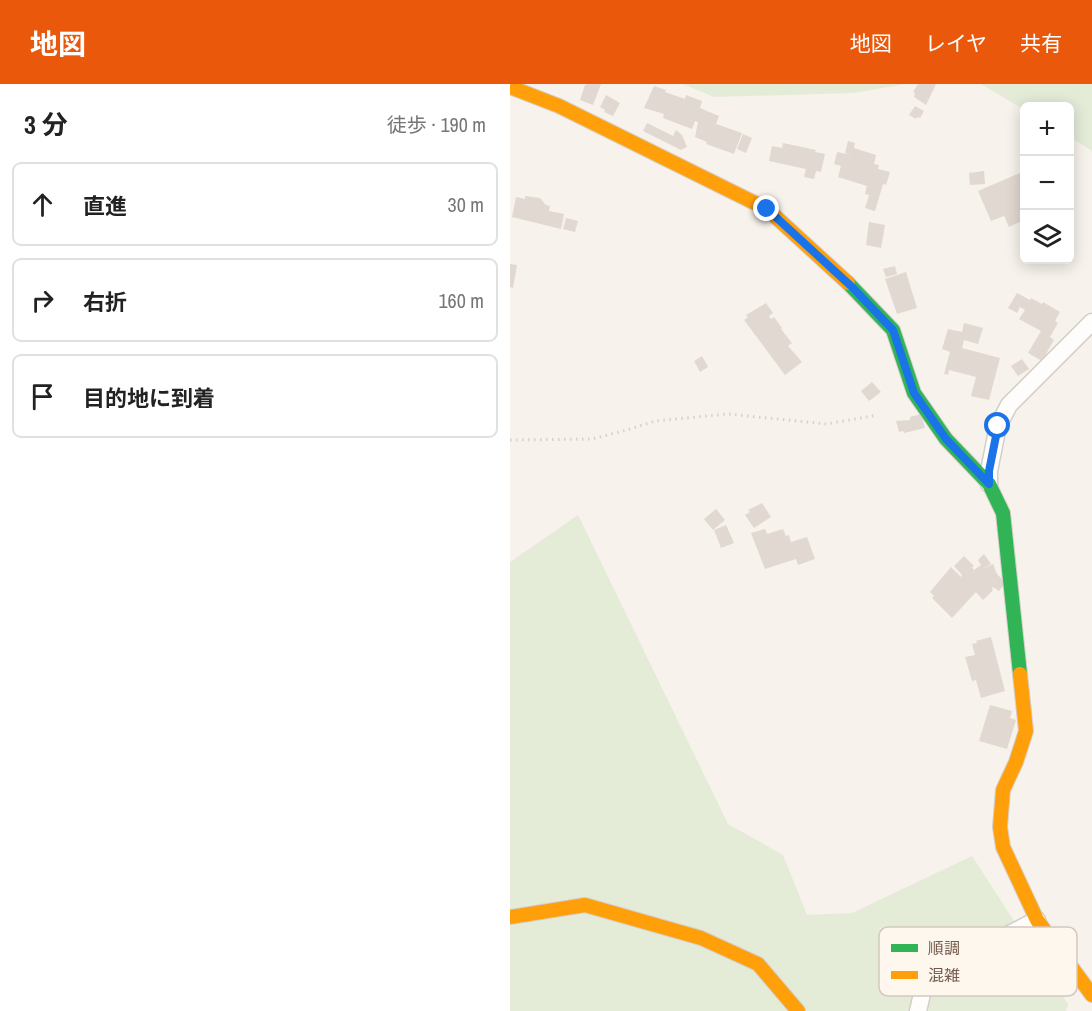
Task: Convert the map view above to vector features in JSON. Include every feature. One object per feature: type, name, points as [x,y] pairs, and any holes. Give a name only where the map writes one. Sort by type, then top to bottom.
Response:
[{"type":"street","points":[[510,87],[559,106],[767,209],[852,287],[893,330],[914,393],[946,439],[989,484],[1003,513],[1026,731],[1016,762],[1003,790],[1000,827],[1004,847],[1042,927]]},
{"type":"street","points":[[989,484],[989,471],[998,426],[1009,405],[1092,322]]},
{"type":"street","points":[[510,917],[585,905],[700,938],[758,964],[798,1011]]},
{"type":"street","points":[[1023,927],[1037,920]]},
{"type":"street","points":[[1077,975],[1092,995]]},
{"type":"street","points":[[918,1011],[921,996]]},
{"type":"path","points":[[510,440],[592,439],[655,421],[728,414],[827,423],[878,415]]},
{"type":"green space","points":[[683,84],[906,84],[854,93],[714,97]]},
{"type":"green space","points":[[981,84],[1092,84],[1092,151],[1074,140],[1074,102],[1020,102],[1020,108]]},
{"type":"green space","points":[[578,515],[728,824],[783,855],[807,915],[852,913],[972,856],[1018,927],[879,927],[879,996],[1063,996],[1068,1004],[1066,1011],[510,1011],[510,562]]},
{"type":"building","points":[[601,84],[593,105],[580,100],[585,85]]},
{"type":"building","points":[[918,84],[936,84],[926,105],[914,97],[913,92]]},
{"type":"building","points":[[654,86],[685,99],[686,95],[702,101],[700,108],[719,116],[716,124],[742,133],[734,154],[706,144],[707,142],[695,137],[698,122],[695,121],[692,129],[663,118],[664,114],[644,108]]},
{"type":"building","points":[[606,95],[620,103],[613,116],[604,112],[605,110],[600,107]]},
{"type":"building","points":[[915,106],[924,111],[920,118],[916,119],[909,115]]},
{"type":"building","points":[[647,123],[673,136],[676,130],[682,135],[687,147],[681,150],[643,131]]},
{"type":"building","points":[[743,134],[752,138],[746,153],[737,149]]},
{"type":"building","points":[[848,141],[855,143],[854,148],[876,155],[874,164],[879,165],[878,169],[890,172],[886,185],[883,184],[875,211],[865,208],[869,195],[865,194],[867,186],[838,177],[841,166],[834,164],[837,152],[852,155],[845,153]]},
{"type":"building","points":[[783,143],[825,154],[821,172],[816,171],[814,179],[804,177],[806,169],[769,161],[772,146],[782,148]]},
{"type":"building","points":[[984,171],[985,184],[970,185],[969,173]]},
{"type":"building","points":[[1020,173],[1020,222],[1009,227],[1004,216],[991,221],[978,191]]},
{"type":"building","points":[[525,196],[540,198],[550,206],[549,211],[564,214],[561,229],[512,217],[516,197],[525,199]]},
{"type":"building","points":[[566,218],[578,221],[575,232],[563,229]]},
{"type":"building","points":[[869,222],[885,225],[881,248],[866,245]]},
{"type":"building","points":[[510,264],[517,265],[513,288],[510,287]]},
{"type":"building","points":[[895,266],[897,274],[886,277],[883,269]]},
{"type":"building","points":[[906,272],[917,308],[897,314],[885,279]]},
{"type":"building","points":[[1017,293],[1030,300],[1031,298],[1042,304],[1043,302],[1060,312],[1055,321],[1058,323],[1050,337],[1054,340],[1042,361],[1028,353],[1041,331],[1019,319],[1025,310],[1020,307],[1017,313],[1008,308]]},
{"type":"building","points":[[766,303],[773,313],[769,316],[771,319],[774,317],[782,328],[792,343],[788,346],[802,362],[785,375],[744,320],[748,317],[746,315]]},
{"type":"building","points":[[964,323],[983,328],[978,344],[964,340],[962,348],[1000,358],[989,400],[971,396],[976,377],[949,370],[948,375],[944,374],[950,352],[942,349],[948,329],[962,332]]},
{"type":"building","points":[[702,356],[708,367],[700,372],[694,361]]},
{"type":"building","points":[[1022,359],[1029,369],[1018,376],[1011,366]]},
{"type":"building","points":[[872,382],[881,392],[869,401],[861,391]]},
{"type":"building","points":[[921,414],[925,428],[899,432],[896,421],[910,420],[910,417]]},
{"type":"building","points":[[762,503],[771,517],[754,528],[745,515],[750,512],[748,510]]},
{"type":"building","points":[[716,509],[725,520],[713,530],[704,519]]},
{"type":"building","points":[[726,525],[734,543],[721,548],[714,530]]},
{"type":"building","points":[[765,529],[767,534],[783,529],[786,536],[789,535],[791,542],[807,537],[815,559],[798,565],[796,559],[765,569],[751,533]]},
{"type":"building","points":[[984,554],[991,564],[983,569],[993,564],[997,574],[1004,581],[1004,585],[999,591],[993,587],[993,590],[983,600],[976,592],[952,618],[932,598],[934,596],[930,592],[951,567],[961,577],[962,575],[954,566],[964,556],[974,566],[972,567],[974,570],[981,565],[978,560]]},
{"type":"building","points":[[991,637],[1005,691],[981,698],[976,680],[972,681],[965,657],[975,655],[972,644]]},
{"type":"building","points":[[990,705],[1012,711],[1010,718],[1016,720],[1007,749],[979,741]]},
{"type":"traffic: fast","points":[[848,283],[893,330],[914,393],[946,439],[989,484],[1003,513],[1020,674]]},
{"type":"traffic: slow","points":[[510,87],[559,106],[767,209],[848,283]]},
{"type":"traffic: slow","points":[[1020,674],[1026,731],[1016,762],[1003,790],[1000,827],[1003,847],[1042,927]]},
{"type":"traffic: slow","points":[[510,917],[585,905],[701,938],[758,964],[798,1011]]},
{"type":"traffic: slow","points":[[1077,975],[1092,995]]},
{"type":"route","points":[[767,209],[852,287],[893,330],[914,393],[946,439],[989,484],[989,471],[998,426]]}]
